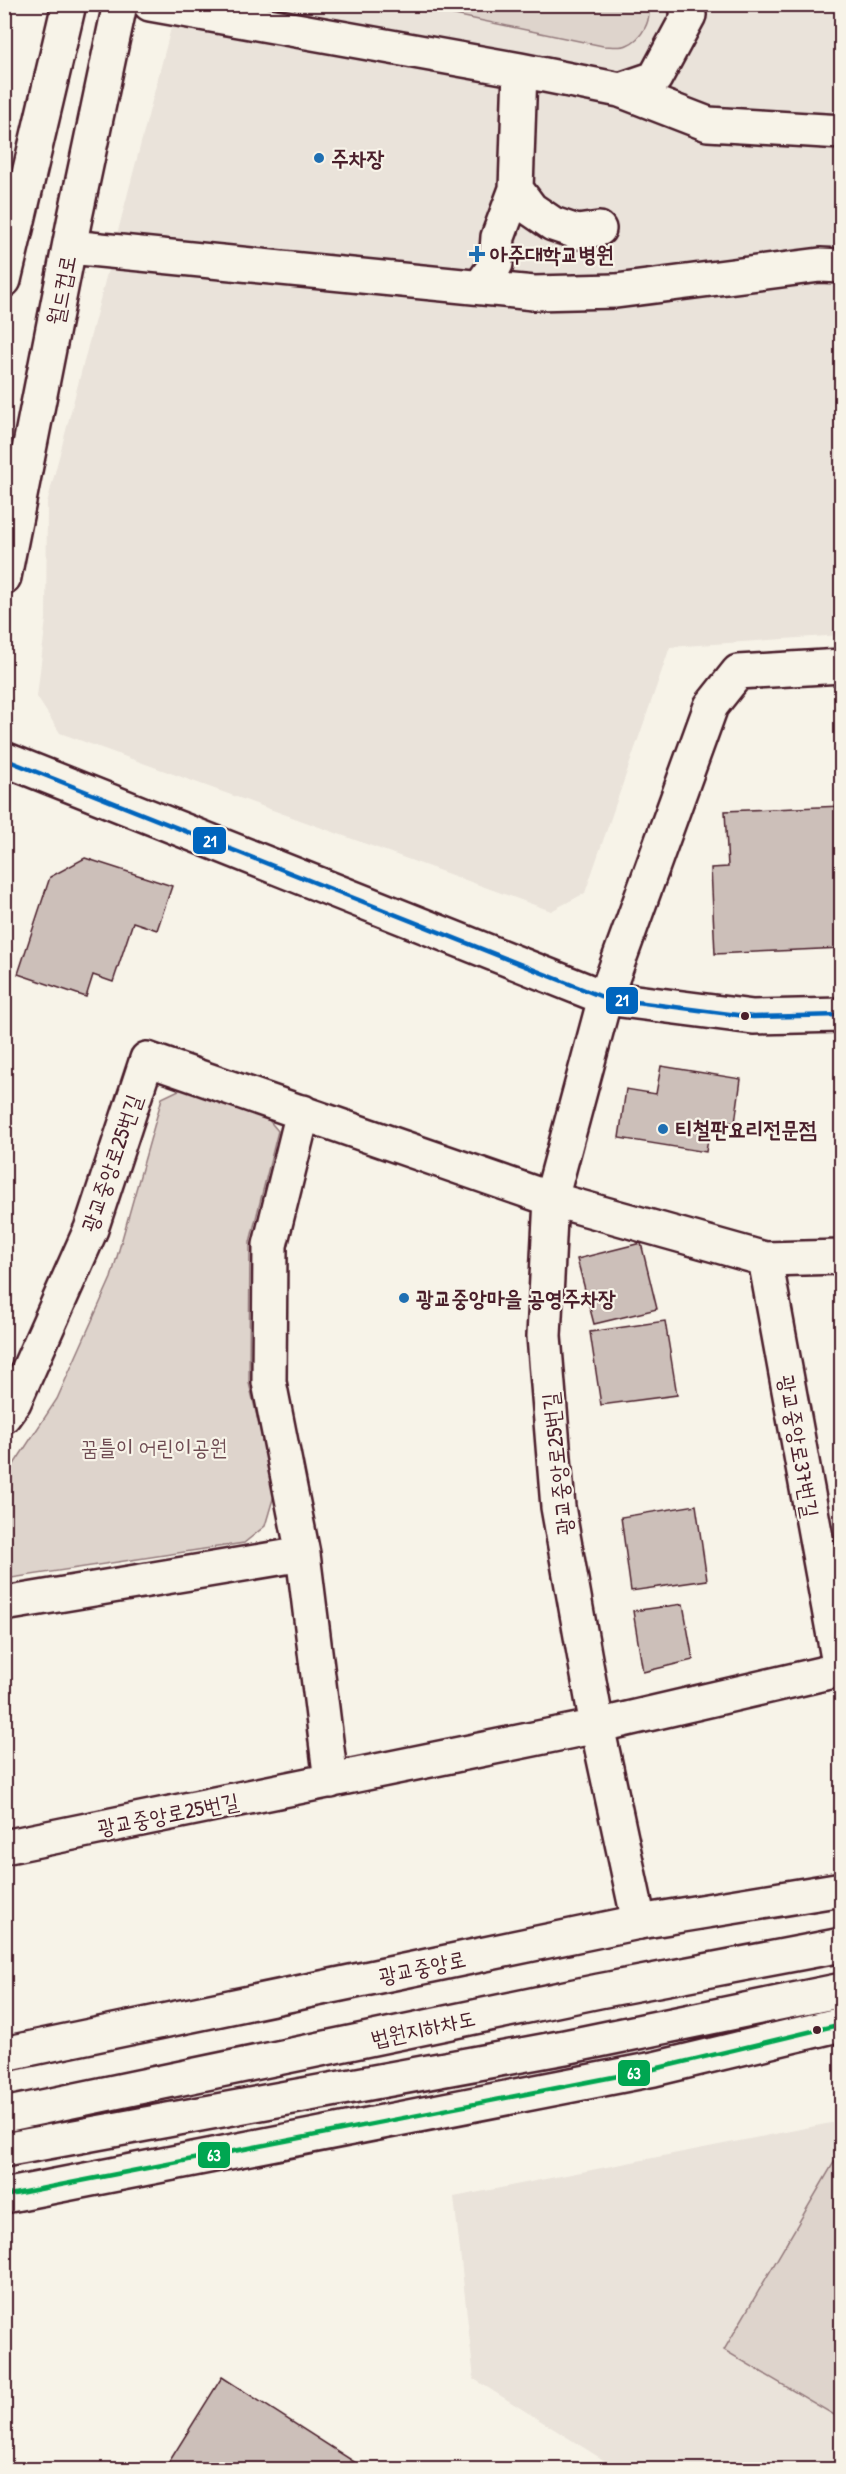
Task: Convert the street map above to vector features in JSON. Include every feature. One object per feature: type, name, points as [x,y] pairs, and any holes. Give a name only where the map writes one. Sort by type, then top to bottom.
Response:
[{"type":"street","points":[[4,280],[69,4]]},
{"type":"street","name":"월드컵로","points":[[4,577],[120,4]]},
{"type":"street","points":[[150,4],[620,90],[708,124],[842,132]]},
{"type":"street","points":[[620,90],[655,78],[690,8]]},
{"type":"street","points":[[481,286],[496,264],[498,237],[516,189],[520,70]]},
{"type":"street","points":[[516,189],[531,209],[553,225],[577,232],[599,229]]},
{"type":"street","points":[[70,247],[534,293],[616,291],[820,265],[842,266]]},
{"type":"street","name":"광교중앙로25번길","points":[[639,1922],[597,1726],[558,1507],[544,1336],[551,1199],[605,998],[711,706],[738,672],[842,666]]},
{"type":"street","points":[[4,759],[605,998],[753,1017],[842,1015]]},
{"type":"street","name":"광교중앙로25번길","points":[[4,1416],[14,1402],[91,1228],[147,1059],[551,1199]]},
{"type":"street","points":[[303,1112],[270,1245],[269,1382],[303,1554],[331,1781]]},
{"type":"street","points":[[551,1199],[765,1258],[842,1257]]},
{"type":"street","name":"광교중앙로37번길","points":[[597,1726],[841,1669],[765,1258]]},
{"type":"street","points":[[4,1604],[303,1554]]},
{"type":"street","name":"광교중앙로25번길","points":[[4,1846],[597,1726]]},
{"type":"street","name":"광교중앙로","points":[[4,2054],[639,1922],[842,1889]]},
{"type":"street","name":"법원지하차도","points":[[4,2115],[599,1991],[842,1944]]},
{"type":"street","name":"법원지하차도","points":[[4,2150],[565,2047],[842,1990]]},
{"type":"street","points":[[4,2196],[654,2069],[842,2024]]},
{"type":"shaded area","name":"아주대학교병원","points":[[177,5],[841,5],[841,635],[670,647],[585,893],[551,911],[60,733],[37,697],[46,619],[47,503]]},
{"type":"shaded area","points":[[841,2121],[841,2469],[618,2469],[474,2379],[454,2197]]},
{"type":"green space","points":[[407,5],[647,5],[649,16],[642,33],[632,42],[619,47],[603,46]]},
{"type":"green space","name":"꿈틀이 어린이공원","points":[[185,1087],[262,1112],[278,1131],[250,1242],[249,1383],[275,1492],[265,1526],[244,1543],[5,1579],[5,1478],[57,1399],[111,1278],[162,1098]]},
{"type":"green space","points":[[840,2152],[842,2153],[841,2419],[724,2350]]},
{"type":"building","points":[[842,806],[842,948],[715,954],[711,868],[728,867],[725,811]]},
{"type":"building","points":[[85,858],[172,886],[157,930],[133,922],[113,982],[93,975],[86,997],[18,974],[50,877]]},
{"type":"building","points":[[661,1066],[741,1079],[735,1123],[711,1120],[706,1152],[619,1138],[626,1089],[656,1094]]},
{"type":"building","points":[[641,1243],[657,1309],[594,1324],[577,1259]]},
{"type":"building","points":[[665,1321],[677,1395],[601,1405],[590,1332]]},
{"type":"building","points":[[696,1505],[707,1580],[631,1591],[621,1517]]},
{"type":"building","points":[[683,1604],[693,1660],[643,1672],[633,1611]]},
{"type":"building","points":[[222,2377],[367,2470],[164,2470]]},
{"type":"transit line","name":"21","points":[[4,759],[605,998],[753,1017],[842,1015]]},
{"type":"transit line","name":"63","points":[[4,2196],[654,2069],[842,2024]]},
{"type":"place","name":"주차장","points":[[319,158]]},
{"type":"place","name":"아주대학교병원","points":[[477,254]]},
{"type":"place","name":"티철판요리전문점","points":[[663,1129]]},
{"type":"place","name":"광교중앙마을 공영주차장","points":[[404,1298]]}]
